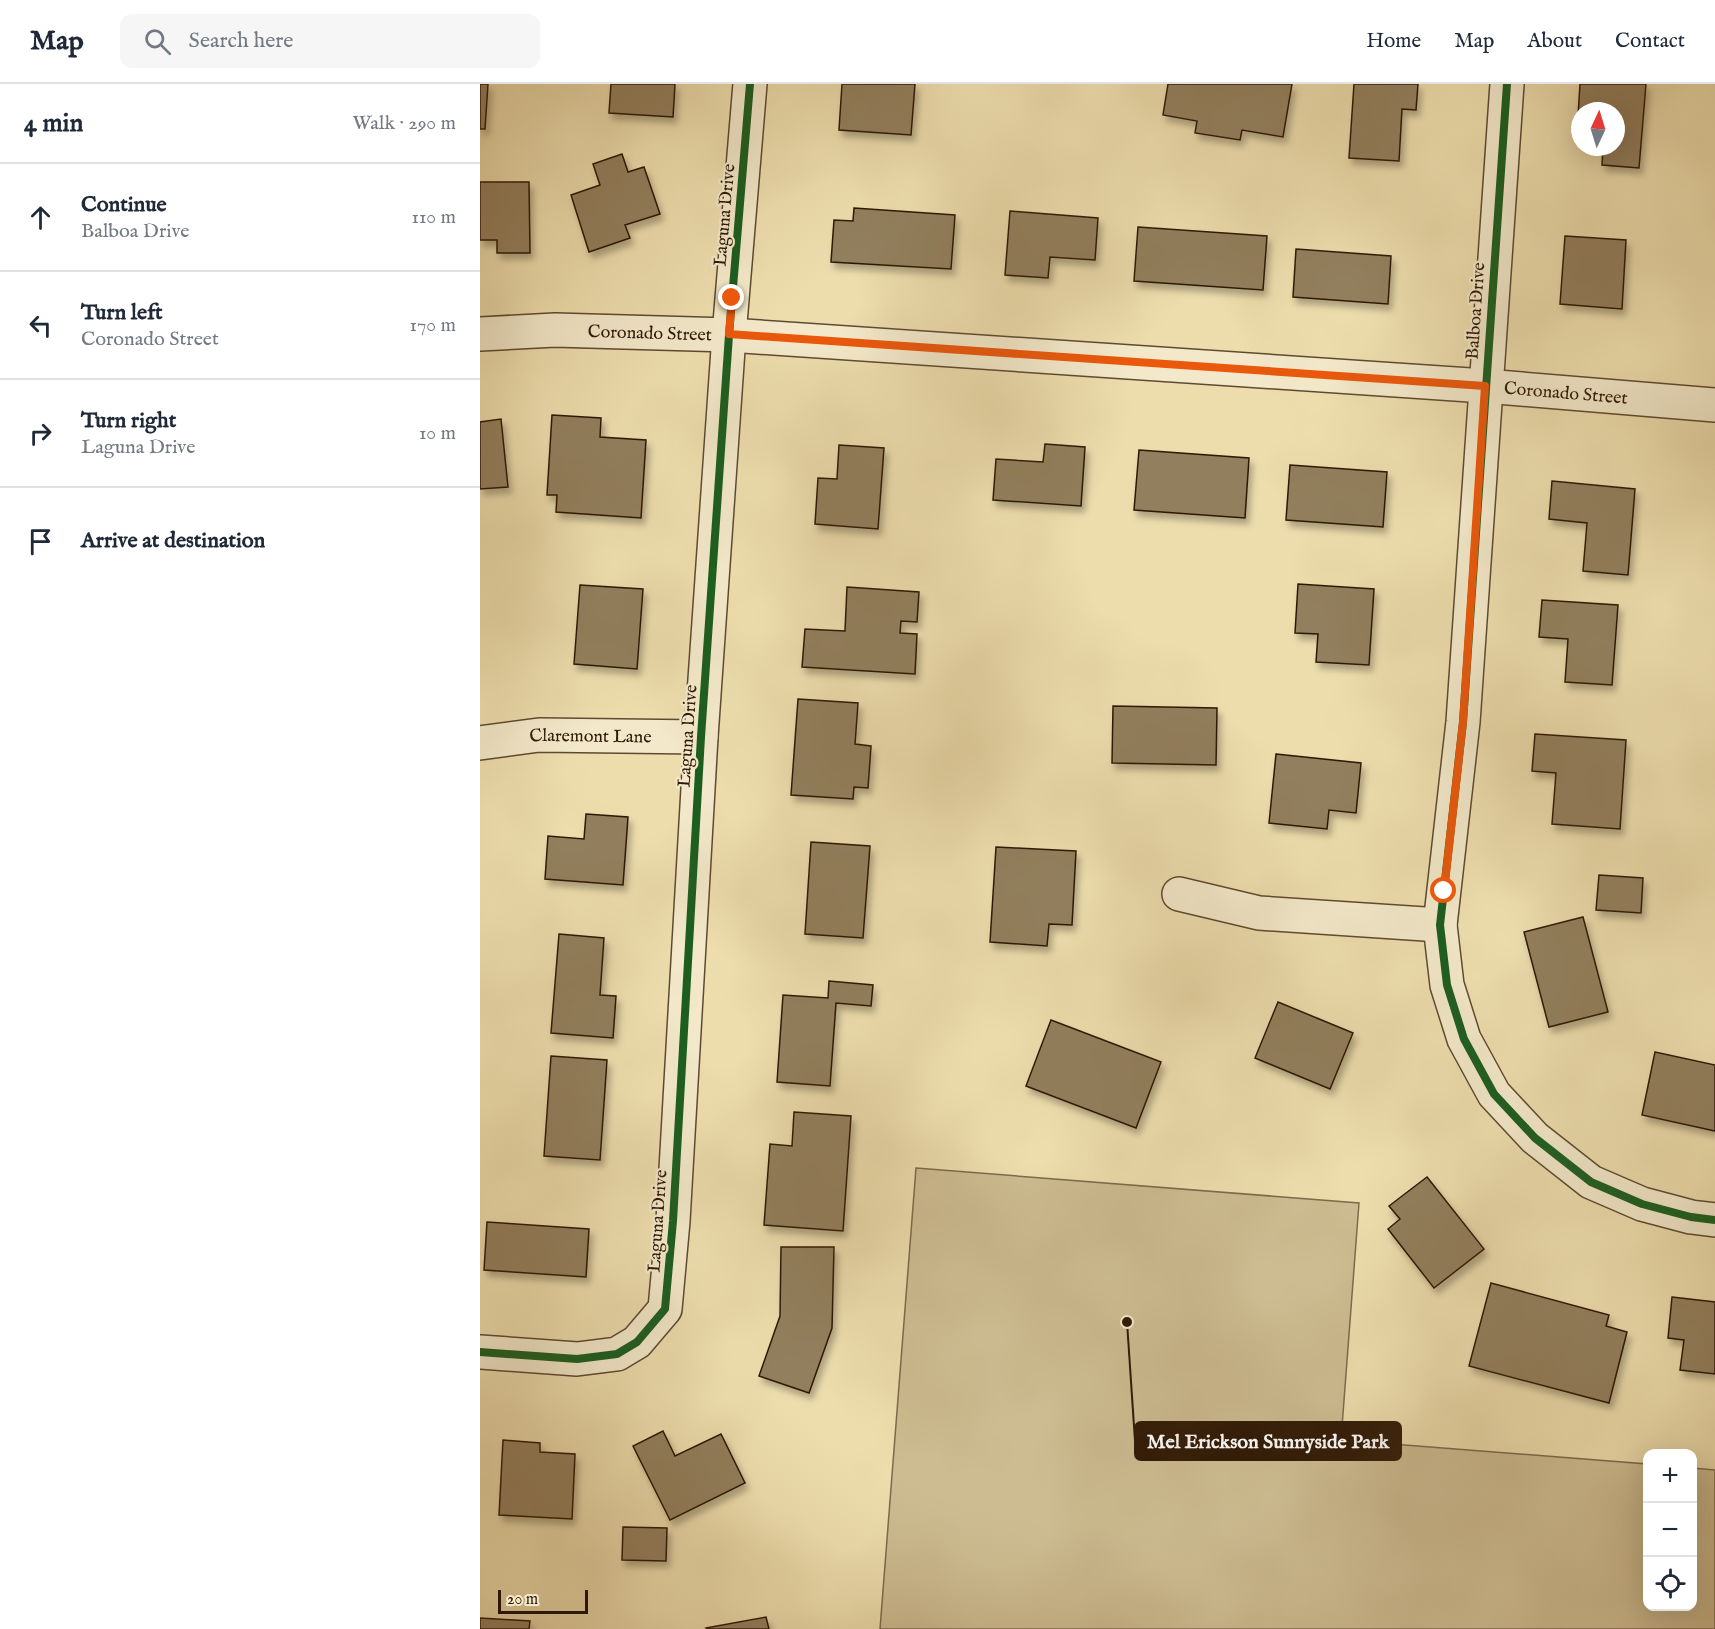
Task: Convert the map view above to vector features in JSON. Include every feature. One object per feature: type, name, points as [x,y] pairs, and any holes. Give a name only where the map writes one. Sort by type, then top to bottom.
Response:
[{"type":"street","name":"Laguna Drive","points":[[480,1352],[577,1359],[617,1354],[636,1342],[665,1309],[673,1221],[701,737],[729,334],[750,84]]},
{"type":"street","name":"Balboa Drive","points":[[1507,84],[1463,722],[1440,925],[1447,985],[1464,1040],[1494,1094],[1535,1138],[1591,1182],[1642,1204],[1691,1217],[1715,1220]]},
{"type":"street","name":"Coronado Street","points":[[480,334],[555,330],[729,334],[1485,386],[1715,405]]},
{"type":"street","name":"Claremont Lane","points":[[480,743],[539,735],[701,737]]},
{"type":"street","points":[[1179,894],[1259,913],[1440,925]]},
{"type":"shaded area","points":[[916,1168],[1359,1203],[1341,1440],[1643,1464],[1643,1611],[1697,1611],[1697,1468],[1715,1470],[1715,1629],[880,1629]]},
{"type":"building","points":[[480,84],[488,84],[485,129],[480,129]]},
{"type":"building","points":[[611,84],[675,84],[673,117],[609,113]]},
{"type":"building","points":[[842,84],[915,84],[911,135],[839,130]]},
{"type":"building","points":[[1168,84],[1292,84],[1283,137],[1242,130],[1240,140],[1195,133],[1197,121],[1163,115]]},
{"type":"building","points":[[1354,84],[1418,84],[1416,110],[1402,109],[1399,161],[1349,158]]},
{"type":"building","points":[[1580,84],[1646,84],[1639,168],[1602,165],[1602,156],[1625,156],[1625,102],[1579,102]]},
{"type":"building","points":[[622,154],[628,172],[644,167],[660,214],[625,225],[630,238],[589,252],[571,195],[600,185],[593,164]]},
{"type":"building","points":[[480,182],[529,182],[530,253],[497,253],[497,240],[480,240]]},
{"type":"building","points":[[854,208],[955,215],[951,269],[831,262],[834,220],[853,221]]},
{"type":"building","points":[[1010,211],[1098,218],[1095,260],[1050,257],[1048,278],[1005,275]]},
{"type":"building","points":[[1138,227],[1267,236],[1263,290],[1134,281]]},
{"type":"building","points":[[1565,236],[1626,240],[1622,309],[1560,304]]},
{"type":"building","points":[[1296,249],[1391,256],[1388,304],[1293,297]]},
{"type":"building","points":[[552,415],[601,418],[600,437],[646,440],[641,518],[556,512],[557,495],[547,495]]},
{"type":"building","points":[[501,419],[508,487],[480,489],[480,422]]},
{"type":"building","points":[[1045,444],[1085,447],[1081,506],[993,500],[996,459],[1043,462]]},
{"type":"building","points":[[839,445],[884,448],[878,529],[815,524],[818,478],[837,479]]},
{"type":"building","points":[[1139,450],[1249,458],[1245,518],[1134,510]]},
{"type":"building","points":[[1290,465],[1387,472],[1383,527],[1286,520]]},
{"type":"building","points":[[1552,481],[1635,489],[1628,575],[1583,571],[1587,523],[1549,519]]},
{"type":"building","points":[[1298,584],[1374,589],[1369,665],[1316,662],[1318,634],[1295,633]]},
{"type":"building","points":[[580,585],[643,589],[637,669],[574,664]]},
{"type":"building","points":[[847,587],[919,592],[917,622],[901,621],[900,633],[917,634],[915,674],[802,667],[805,629],[845,631]]},
{"type":"building","points":[[1542,600],[1618,605],[1612,685],[1565,682],[1568,639],[1539,637]]},
{"type":"building","points":[[798,699],[858,703],[855,744],[871,746],[868,788],[854,787],[853,799],[791,795]]},
{"type":"building","points":[[1113,706],[1217,708],[1216,765],[1112,763]]},
{"type":"building","points":[[1535,734],[1626,740],[1620,829],[1552,824],[1556,773],[1532,771]]},
{"type":"building","points":[[1276,754],[1361,763],[1356,813],[1329,810],[1327,829],[1269,823]]},
{"type":"building","points":[[586,814],[628,817],[623,885],[545,879],[548,836],[584,839]]},
{"type":"building","points":[[811,842],[870,846],[863,938],[805,934]]},
{"type":"building","points":[[996,847],[1076,851],[1072,925],[1049,924],[1047,946],[990,942]]},
{"type":"building","points":[[1599,875],[1643,878],[1641,913],[1596,910]]},
{"type":"building","points":[[1583,917],[1608,1012],[1549,1027],[1524,932]]},
{"type":"building","points":[[559,934],[604,938],[600,995],[616,996],[613,1038],[551,1033]]},
{"type":"building","points":[[829,981],[873,985],[871,1006],[836,1003],[830,1086],[777,1082],[783,995],[828,998]]},
{"type":"building","points":[[1278,1002],[1353,1033],[1330,1089],[1255,1058]]},
{"type":"building","points":[[1051,1020],[1161,1062],[1136,1128],[1026,1086]]},
{"type":"building","points":[[1655,1052],[1715,1065],[1715,1131],[1642,1115]]},
{"type":"building","points":[[551,1056],[607,1060],[600,1160],[544,1156]]},
{"type":"building","points":[[794,1112],[851,1116],[843,1231],[764,1225],[770,1144],[792,1146]]},
{"type":"building","points":[[1427,1177],[1484,1249],[1434,1288],[1388,1229],[1400,1219],[1389,1206]]},
{"type":"building","points":[[487,1222],[589,1229],[586,1277],[484,1270]]},
{"type":"building","points":[[781,1247],[834,1247],[832,1328],[809,1393],[759,1376],[780,1316]]},
{"type":"building","points":[[1491,1283],[1609,1315],[1606,1326],[1627,1332],[1609,1403],[1469,1366]]},
{"type":"building","points":[[1672,1297],[1715,1302],[1715,1374],[1680,1370],[1684,1340],[1668,1338]]},
{"type":"building","points":[[663,1431],[675,1456],[721,1434],[745,1483],[670,1520],[633,1446]]},
{"type":"building","points":[[503,1440],[540,1443],[540,1452],[575,1454],[572,1519],[499,1515]]},
{"type":"building","points":[[623,1527],[667,1528],[666,1561],[622,1560]]},
{"type":"building","points":[[766,1617],[769,1629],[706,1628]]},
{"type":"building","points":[[480,1618],[530,1621],[529,1629],[480,1629]]},
{"type":"cycle path","points":[[480,1352],[577,1359],[617,1354],[637,1342],[665,1309],[673,1221],[701,737],[729,335],[750,84]]},
{"type":"cycle path","points":[[1507,84],[1463,722],[1440,925],[1447,985],[1464,1039],[1494,1094],[1535,1138],[1591,1182],[1642,1204],[1691,1217],[1715,1220]]},
{"type":"place","name":"Mel Erickson Sunnyside Park","points":[[1127,1322]]},
{"type":"route","points":[[732,298],[729,334],[1485,386],[1463,722],[1444,891]]}]
